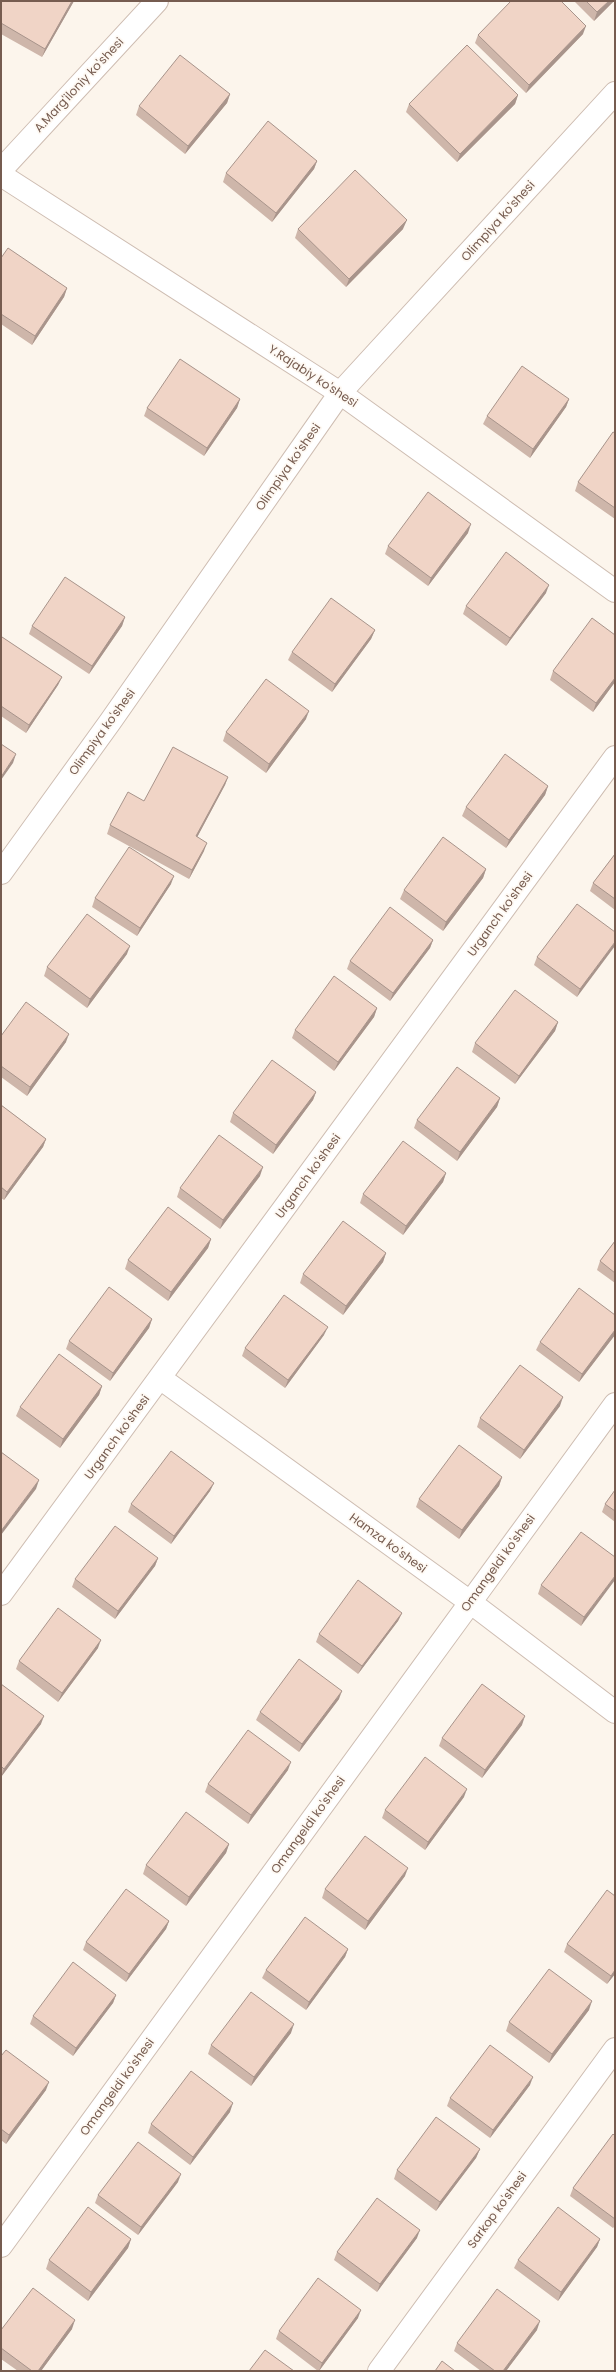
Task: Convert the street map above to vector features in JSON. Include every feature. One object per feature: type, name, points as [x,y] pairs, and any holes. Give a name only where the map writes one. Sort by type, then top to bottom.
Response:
[{"type":"street","name":"A.Marg'iloniy ko'shesi","points":[[1,170],[157,1]]},
{"type":"street","name":"Olimpiya ko'shesi","points":[[1,873],[115,715],[340,393],[615,93]]},
{"type":"street","name":"Y.Rajabiy ko'shesi","points":[[1,175],[340,393],[615,592]]},
{"type":"street","name":"Urganch ko'shesi","points":[[1,1594],[615,757]]},
{"type":"street","name":"Hamza ko'shesi","points":[[160,1378],[470,1602],[615,1712]]},
{"type":"street","name":"Omangeldi ko'shesi","points":[[1,2246],[615,1404]]},
{"type":"street","name":"Sarkop ko'shesi","points":[[379,2371],[615,2049]]},
{"type":"building","points":[[1,1],[72,1],[45,49],[1,23]]},
{"type":"building","points":[[511,1],[561,1],[586,26],[529,85],[478,35]]},
{"type":"building","points":[[586,1],[609,1],[597,12]]},
{"type":"building","points":[[467,45],[518,95],[460,154],[409,104]]},
{"type":"building","points":[[180,55],[230,94],[188,146],[139,106]]},
{"type":"building","points":[[268,121],[317,161],[276,213],[226,173]]},
{"type":"building","points":[[355,170],[407,220],[349,279],[298,229]]},
{"type":"building","points":[[8,248],[67,288],[35,336],[1,314],[1,258]]},
{"type":"building","points":[[180,359],[240,399],[207,448],[147,408]]},
{"type":"building","points":[[522,366],[569,399],[533,449],[487,416]]},
{"type":"building","points":[[613,432],[615,433],[615,508],[578,482]]},
{"type":"building","points":[[428,492],[471,524],[431,578],[388,546]]},
{"type":"building","points":[[506,552],[549,585],[510,638],[466,606]]},
{"type":"building","points":[[65,577],[125,617],[92,666],[32,626]]},
{"type":"building","points":[[331,598],[375,630],[335,684],[292,652]]},
{"type":"building","points":[[592,618],[615,635],[615,678],[596,703],[553,671]]},
{"type":"building","points":[[1,637],[62,677],[29,725],[1,706]]},
{"type":"building","points":[[266,679],[309,711],[269,764],[226,732]]},
{"type":"building","points":[[1,744],[16,754],[1,777]]},
{"type":"building","points":[[173,747],[228,777],[196,836],[207,843],[192,870],[110,825],[128,792],[144,801]]},
{"type":"building","points":[[505,754],[548,786],[509,840],[466,807]]},
{"type":"building","points":[[443,837],[486,869],[446,922],[404,890]]},
{"type":"building","points":[[129,847],[174,876],[140,928],[95,898]]},
{"type":"building","points":[[615,854],[615,899],[593,883]]},
{"type":"building","points":[[577,904],[615,932],[615,942],[580,989],[537,957]]},
{"type":"building","points":[[390,907],[433,940],[393,993],[350,961]]},
{"type":"building","points":[[87,914],[130,946],[90,999],[47,967]]},
{"type":"building","points":[[334,976],[377,1008],[338,1062],[295,1030]]},
{"type":"building","points":[[515,990],[558,1022],[519,1076],[475,1043]]},
{"type":"building","points":[[26,1002],[69,1034],[30,1087],[1,1066],[1,1036]]},
{"type":"building","points":[[272,1060],[316,1092],[276,1145],[233,1113]]},
{"type":"building","points":[[457,1067],[500,1098],[460,1152],[417,1120]]},
{"type":"building","points":[[1,1105],[46,1139],[7,1192],[1,1187]]},
{"type":"building","points":[[219,1135],[263,1167],[223,1220],[180,1188]]},
{"type":"building","points":[[403,1141],[446,1173],[406,1226],[363,1194]]},
{"type":"building","points":[[168,1207],[211,1239],[171,1292],[128,1260]]},
{"type":"building","points":[[343,1221],[386,1253],[346,1306],[303,1274]]},
{"type":"building","points":[[615,1241],[615,1273],[600,1261]]},
{"type":"building","points":[[109,1287],[152,1319],[113,1373],[69,1341]]},
{"type":"building","points":[[579,1288],[615,1315],[615,1330],[582,1374],[540,1342]]},
{"type":"building","points":[[284,1295],[328,1327],[288,1380],[245,1348]]},
{"type":"building","points":[[59,1354],[102,1386],[63,1439],[20,1407]]},
{"type":"building","points":[[520,1365],[563,1397],[524,1450],[480,1418]]},
{"type":"building","points":[[459,1445],[502,1477],[462,1530],[419,1499]]},
{"type":"building","points":[[171,1451],[214,1483],[174,1536],[131,1504]]},
{"type":"building","points":[[1,1452],[39,1480],[1,1531]]},
{"type":"building","points":[[615,1490],[615,1511],[605,1504]]},
{"type":"building","points":[[115,1526],[158,1558],[118,1611],[75,1579]]},
{"type":"building","points":[[581,1532],[615,1557],[615,1576],[584,1617],[541,1585]]},
{"type":"building","points":[[358,1580],[402,1613],[362,1666],[319,1634]]},
{"type":"building","points":[[58,1608],[101,1640],[62,1693],[19,1661]]},
{"type":"building","points":[[299,1659],[342,1691],[302,1744],[260,1712]]},
{"type":"building","points":[[1,1684],[44,1716],[4,1769],[1,1766]]},
{"type":"building","points":[[482,1684],[525,1716],[485,1770],[442,1738]]},
{"type":"building","points":[[248,1730],[291,1762],[251,1815],[208,1784]]},
{"type":"building","points":[[425,1757],[467,1789],[428,1842],[385,1810]]},
{"type":"building","points":[[186,1812],[229,1844],[189,1897],[146,1865]]},
{"type":"building","points":[[365,1836],[408,1868],[368,1921],[325,1889]]},
{"type":"building","points":[[126,1889],[169,1921],[129,1974],[86,1942]]},
{"type":"building","points":[[607,1890],[615,1896],[615,1970],[611,1976],[567,1944]]},
{"type":"building","points":[[305,1917],[348,1949],[309,2002],[266,1970]]},
{"type":"building","points":[[73,1962],[116,1995],[76,2048],[33,2016]]},
{"type":"building","points":[[549,1969],[592,2001],[552,2054],[509,2022]]},
{"type":"building","points":[[251,1992],[294,2024],[254,2077],[211,2045]]},
{"type":"building","points":[[490,2045],[533,2077],[493,2130],[450,2098]]},
{"type":"building","points":[[6,2050],[49,2082],[9,2135],[1,2129],[1,2056]]},
{"type":"building","points":[[191,2071],[233,2103],[193,2157],[151,2124]]},
{"type":"building","points":[[436,2117],[480,2149],[440,2202],[397,2170]]},
{"type":"building","points":[[613,2134],[615,2136],[615,2219],[573,2188]]},
{"type":"building","points":[[138,2142],[181,2174],[141,2227],[98,2195]]},
{"type":"building","points":[[377,2198],[420,2230],[380,2284],[337,2252]]},
{"type":"building","points":[[88,2207],[131,2239],[91,2292],[49,2260]]},
{"type":"building","points":[[558,2207],[600,2239],[561,2292],[518,2260]]},
{"type":"building","points":[[318,2278],[361,2310],[322,2363],[279,2331]]},
{"type":"building","points":[[33,2288],[75,2320],[38,2371],[32,2371],[1,2348],[1,2330]]},
{"type":"building","points":[[497,2289],[540,2321],[503,2371],[495,2371],[457,2343]]},
{"type":"building","points":[[265,2350],[294,2371],[249,2371]]},
{"type":"building","points":[[442,2361],[455,2371],[435,2371]]}]
